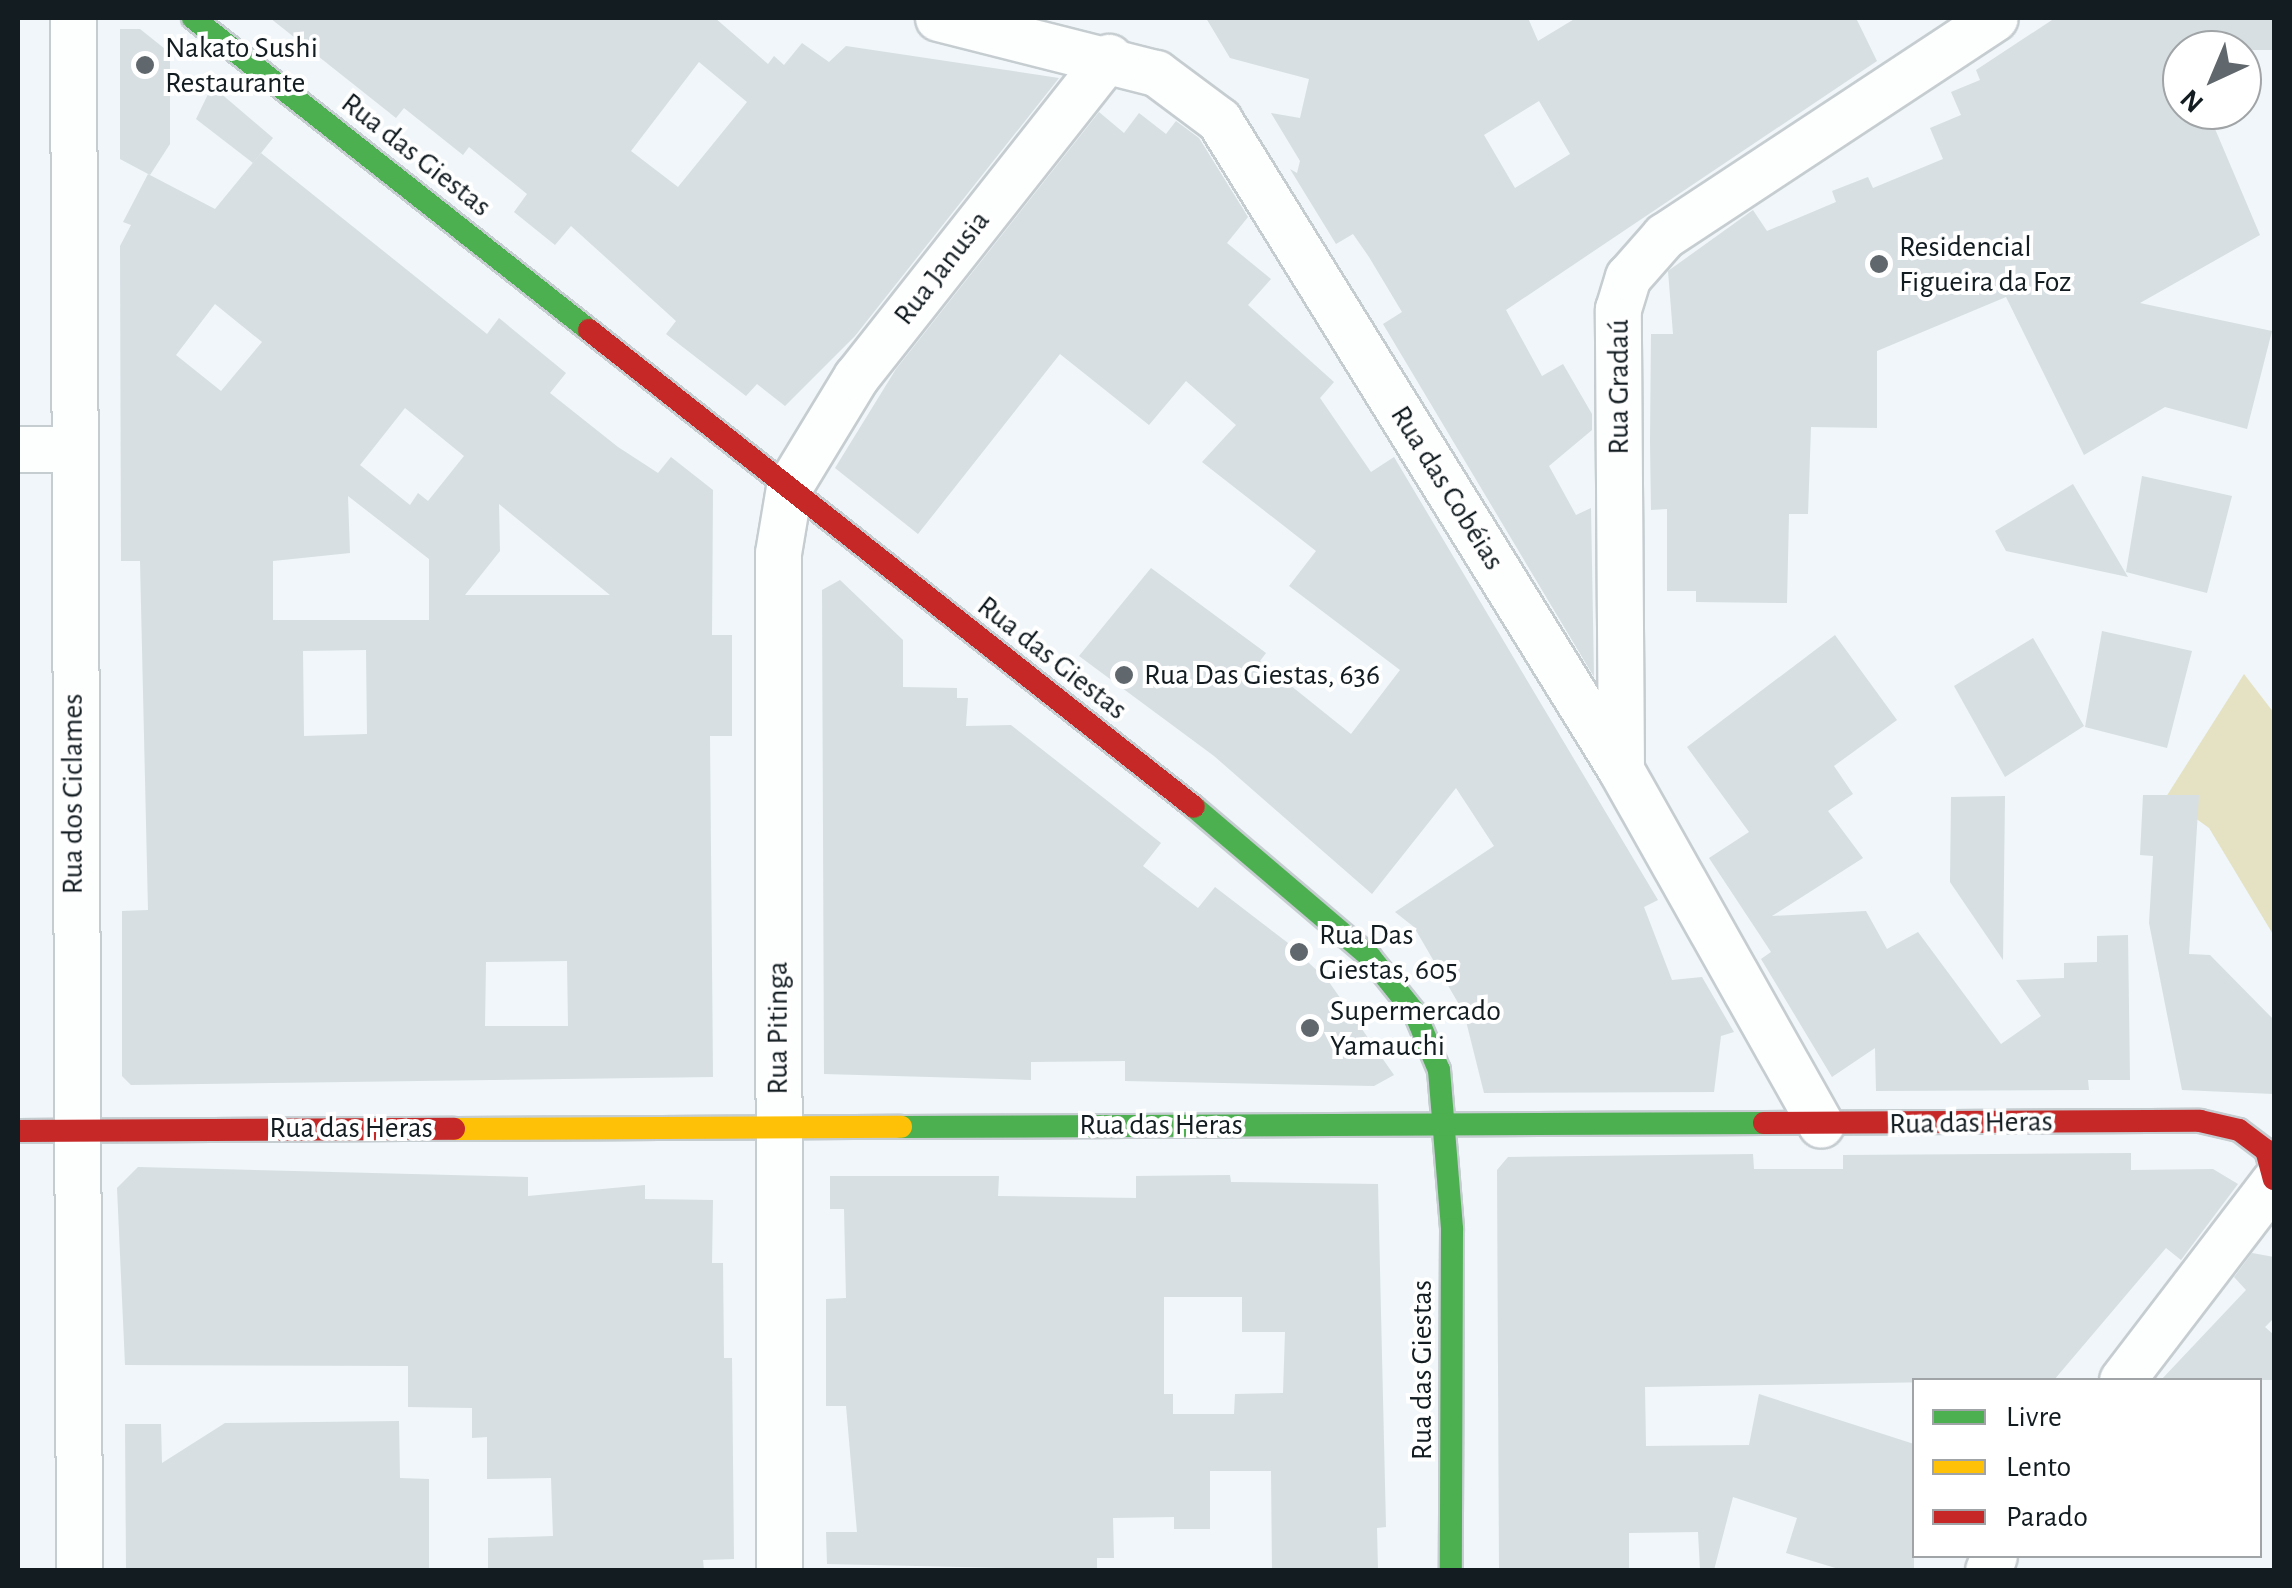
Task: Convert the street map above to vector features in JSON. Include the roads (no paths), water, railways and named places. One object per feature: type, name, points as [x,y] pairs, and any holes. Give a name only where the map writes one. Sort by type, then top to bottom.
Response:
[{"type":"street","name":"Rua dos Ciclames","points":[[73,18],[74,1130],[79,1570]]},
{"type":"street","name":"Rua das Giestas","points":[[193,18],[1328,916],[1415,1013],[1439,1070],[1444,1125],[1451,1570]]},
{"type":"street","name":"Rua das Cobéias","points":[[938,18],[1109,57],[1195,94],[1219,120],[1621,770],[1820,1125]]},
{"type":"street","name":"Rua Gradaú","points":[[1621,770],[1618,308],[1628,277],[1664,236],[1994,18]]},
{"type":"street","name":"Rua Janusia","points":[[789,487],[856,377],[1109,57]]},
{"type":"street","points":[[18,449],[72,449]]},
{"type":"street","name":"Rua Pitinga","points":[[779,1570],[778,553],[789,487]]},
{"type":"street","name":"Rua das Heras","points":[[18,1131],[2200,1121],[2238,1130],[2266,1150],[2274,1180],[2124,1378]]},
{"type":"place","name":"Nakato Sushi Restaurante","points":[[145,65]]},
{"type":"place","name":"Residencial Figueira da Foz","points":[[1879,264]]},
{"type":"place","name":"Rua Das Giestas, 636","points":[[1124,675]]},
{"type":"place","name":"Rua Das Giestas, 605","points":[[1299,952]]},
{"type":"place","name":"Supermercado Yamauchi","points":[[1310,1028]]}]
